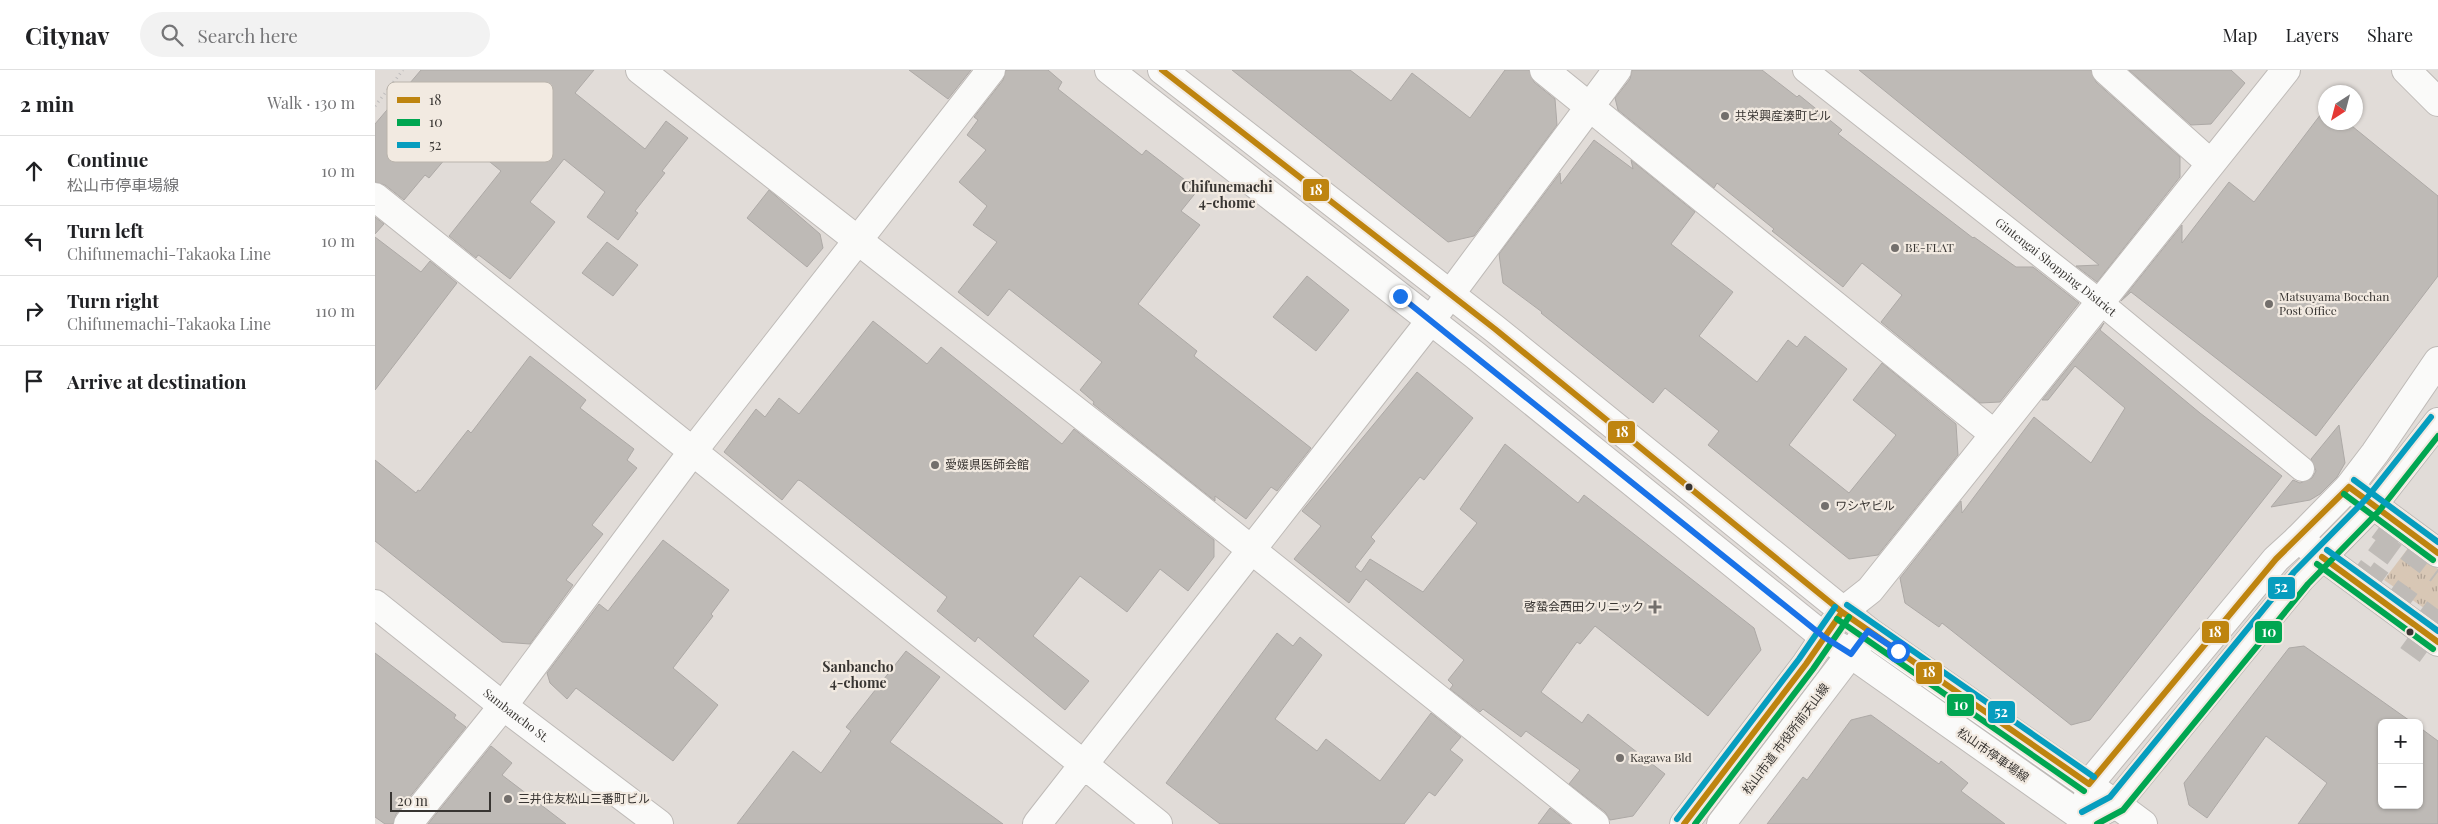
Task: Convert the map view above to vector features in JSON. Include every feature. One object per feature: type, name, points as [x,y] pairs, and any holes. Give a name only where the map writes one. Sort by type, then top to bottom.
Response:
[{"type":"street","points":[[640,70],[1149,468],[1595,824]]},
{"type":"street","points":[[408,824],[503,706],[693,451],[991,70]]},
{"type":"street","name":"松山市停車場線","points":[[1109,70],[1431,320],[1824,637],[1851,654],[2087,823]]},
{"type":"street","points":[[1162,70],[1450,294],[1842,612],[2089,784],[2143,824]]},
{"type":"street","points":[[1544,70],[1994,434]]},
{"type":"street","points":[[1037,824],[1431,320],[1617,70]]},
{"type":"street","name":"Gintengai Shopping District","points":[[1805,70],[2100,302],[2302,469]]},
{"type":"street","points":[[2106,70],[2210,163]]},
{"type":"street","points":[[1684,824],[1806,664],[1842,612],[1870,590],[2286,70]]},
{"type":"street","points":[[2406,70],[2438,102]]},
{"type":"street","points":[[375,197],[1158,824]]},
{"type":"street","points":[[2087,823],[2089,784],[2276,559],[2349,487],[2375,453],[2438,361]]},
{"type":"street","points":[[2087,823],[2116,804],[2301,578],[2373,505],[2438,422]]},
{"type":"street","points":[[2349,487],[2438,553]]},
{"type":"street","points":[[2298,539],[2438,642]]},
{"type":"street","name":"Sambancho St.","points":[[375,604],[503,706],[659,824]]},
{"type":"street","name":"松山市道 市役所前天山線","points":[[1721,824],[1868,631]]},
{"type":"path","points":[[394,82],[403,70]]},
{"type":"path","points":[[375,106],[387,91]]},
{"type":"green space","points":[[2409,547],[2438,569],[2438,618],[2384,580]]},
{"type":"building","points":[[421,70],[594,70],[575,93],[645,149],[666,121],[688,138],[662,171],[665,173],[635,211],[638,213],[618,240],[587,217],[605,192],[564,159],[530,202],[555,222],[510,279],[480,256],[478,255],[476,258],[449,236],[501,171],[490,162],[553,162],[553,82],[411,82]]},
{"type":"building","points":[[909,70],[971,70],[948,99]]},
{"type":"building","points":[[1006,70],[1048,70],[1062,82],[1058,89],[1142,155],[1146,150],[1198,190],[1181,211],[1200,225],[1138,304],[1197,351],[1194,356],[1311,448],[1277,491],[1271,487],[1246,519],[1215,496],[1215,501],[1093,404],[1094,402],[1080,390],[1102,362],[1009,289],[988,316],[958,292],[997,242],[973,225],[987,206],[959,182],[986,150],[967,135],[978,120],[974,117],[1003,80]]},
{"type":"building","points":[[1232,70],[1350,70],[1391,101],[1412,73],[1470,118],[1505,70],[1529,70],[1534,82],[1555,99],[1557,125],[1474,236],[1448,242]]},
{"type":"building","points":[[1632,70],[1762,70],[1797,97],[1799,95],[1842,130],[1838,134],[1973,238],[2016,267],[2033,267],[2079,303],[2000,402],[1980,403],[1881,322],[1902,295],[1862,263],[1843,287],[1772,231],[1774,229],[1717,183],[1714,188],[1618,110],[1615,98],[1630,79]]},
{"type":"building","points":[[1859,70],[2091,70],[2096,82],[2180,157],[2180,177],[2097,282],[2076,266],[2099,265]]},
{"type":"building","points":[[2129,70],[2231,70],[2245,83],[2211,124],[2191,125]]},
{"type":"building","points":[[387,110],[387,162],[443,162],[429,178],[425,175],[404,200],[385,185],[375,182],[375,124]]},
{"type":"building","points":[[2318,118],[2318,130],[2357,130],[2438,196],[2438,276],[2316,436],[2131,292],[2121,301],[2182,225],[2182,243],[2229,182],[2254,202]]},
{"type":"building","points":[[1594,140],[1633,169],[1631,160],[1695,212],[1671,244],[1733,292],[1699,336],[1757,382],[1788,340],[1797,347],[1805,336],[1847,369],[1789,445],[1849,493],[1896,435],[1853,400],[1882,363],[1956,424],[1958,455],[1878,555],[1849,559],[1708,445],[1719,431],[1665,388],[1653,403],[1542,312],[1503,283],[1499,254],[1560,173],[1561,184]]},
{"type":"building","points":[[769,190],[820,234],[823,248],[807,267],[747,218]]},
{"type":"building","points":[[375,217],[384,224],[375,234]]},
{"type":"building","points":[[375,237],[421,272],[430,261],[457,283],[375,390]]},
{"type":"building","points":[[607,242],[638,265],[613,296],[582,273]]},
{"type":"building","points":[[1307,276],[1349,310],[1316,351],[1273,317]]},
{"type":"building","points":[[873,321],[927,364],[941,347],[1062,444],[1074,429],[1214,540],[1214,557],[1188,591],[1160,569],[1127,612],[1080,576],[1033,636],[1089,681],[1065,710],[978,637],[975,642],[937,611],[947,597],[801,481],[798,480],[782,500],[724,452],[756,409],[765,417],[779,398],[799,414]]},
{"type":"building","points":[[2104,323],[2100,330],[2200,413],[2282,476],[2090,720],[2071,725],[1942,623],[1939,627],[1905,603],[1900,578],[1961,501],[1962,513],[2034,417],[2091,463],[2125,408],[2075,366],[2048,400],[2042,400]]},
{"type":"building","points":[[530,356],[586,400],[580,408],[634,449],[627,460],[637,468],[592,525],[603,534],[566,580],[573,585],[530,644],[502,642],[375,541],[375,460],[416,493],[418,490],[420,491],[468,430],[471,433]]},
{"type":"building","points":[[1417,372],[1473,418],[1424,480],[1420,477],[1371,537],[1375,541],[1355,567],[1361,572],[1370,559],[1423,592],[1477,523],[1460,509],[1505,444],[1578,503],[1584,495],[1754,628],[1761,650],[1708,716],[1595,626],[1580,644],[1577,642],[1541,692],[1582,723],[1588,714],[1665,774],[1633,816],[1610,820],[1605,812],[1569,784],[1580,770],[1526,731],[1521,737],[1483,709],[1480,712],[1450,689],[1453,685],[1448,680],[1464,660],[1366,579],[1349,603],[1294,559],[1321,526],[1302,511]]},
{"type":"building","points":[[2339,425],[2345,463],[2337,477],[2320,494],[2310,500],[2271,507],[2293,480],[2300,483],[2312,478],[2316,471],[2311,459]]},
{"type":"building","points":[[663,540],[729,590],[711,614],[713,616],[673,668],[718,705],[673,761],[576,688],[567,699],[550,683],[547,673],[599,604],[608,611]]},
{"type":"building","points":[[1277,633],[1293,646],[1300,637],[1322,655],[1275,719],[1317,751],[1326,739],[1380,781],[1431,713],[1461,737],[1450,750],[1463,760],[1435,796],[1429,792],[1404,824],[1220,824],[1166,783]]},
{"type":"building","points":[[2304,646],[2407,719],[2378,719],[2378,809],[2423,809],[2423,730],[2438,741],[2438,824],[2298,824],[2327,783],[2266,736],[2207,818],[2189,805],[2184,783],[2289,648]]},
{"type":"building","points":[[906,651],[940,677],[890,742],[1003,824],[737,824],[793,751],[821,773],[851,731],[846,727]]},
{"type":"building","points":[[375,653],[456,715],[454,718],[466,727],[396,814],[393,824],[385,824],[375,817]]},
{"type":"building","points":[[1871,715],[1939,764],[1941,761],[1968,783],[1961,791],[2005,824],[1767,824],[1803,777],[1807,780],[1851,720]]},
{"type":"building","points":[[491,746],[512,763],[502,775],[566,824],[428,824]]},
{"type":"building","points":[[1550,808],[1570,824],[1538,824]]},
{"type":"tunnel","points":[[2350,506],[2438,572]]},
{"type":"tunnel","points":[[2392,538],[2367,572],[2438,624]]},
{"type":"tunnel","points":[[2410,655],[2437,618]]},
{"type":"transit line","name":"18","points":[[1162,70],[1495,329],[1842,612],[2089,784]]},
{"type":"transit line","name":"52","points":[[2082,812],[2110,797],[2294,572],[2366,499],[2431,417]]},
{"type":"transit line","name":"10","points":[[2097,824],[2123,810],[2308,584],[2379,511],[2438,436]]},
{"type":"transit line","name":"52","points":[[2354,480],[2438,542]]},
{"type":"transit line","name":"18","points":[[2349,487],[2438,553]]},
{"type":"transit line","name":"18","points":[[2089,784],[2276,559],[2349,487]]},
{"type":"transit line","name":"10","points":[[2344,494],[2433,560]]},
{"type":"transit line","name":"52","points":[[2327,550],[2438,631]]},
{"type":"transit line","name":"18","points":[[2322,557],[2438,642]]},
{"type":"transit line","name":"10","points":[[2317,564],[2433,649]]},
{"type":"transit line","name":"52","points":[[1847,605],[2094,777]]},
{"type":"transit line","name":"52","points":[[1677,819],[1799,659],[1835,607]]},
{"type":"transit line","name":"18","points":[[1684,824],[1806,664],[1842,612]]},
{"type":"transit line","name":"10","points":[[1695,824],[1813,669],[1849,617]]},
{"type":"transit line","name":"10","points":[[1837,619],[2084,791]]},
{"type":"place","name":"共栄興産湊町ビル","points":[[1725,116]]},
{"type":"place","name":"BE-FLAT","points":[[1895,248]]},
{"type":"place","name":"Matsuyama Bocchan Post Office","points":[[2269,304]]},
{"type":"place","name":"愛媛県医師会館","points":[[935,465]]},
{"type":"place","name":"ワシヤビル","points":[[1825,506]]},
{"type":"place","name":"啓蟄会西田クリニック","points":[[1655,607]]},
{"type":"place","name":"Kagawa Bld","points":[[1620,758]]},
{"type":"place","name":"三井住友松山三番町ビル","points":[[508,799]]},
{"type":"district","name":"Chifunemachi 4-chome","points":[[1227,196]]},
{"type":"district","name":"Sanbancho 4-chome","points":[[858,676]]},
{"type":"route","points":[[1400,296],[1824,637],[1851,654],[1868,631],[1898,651]]}]
